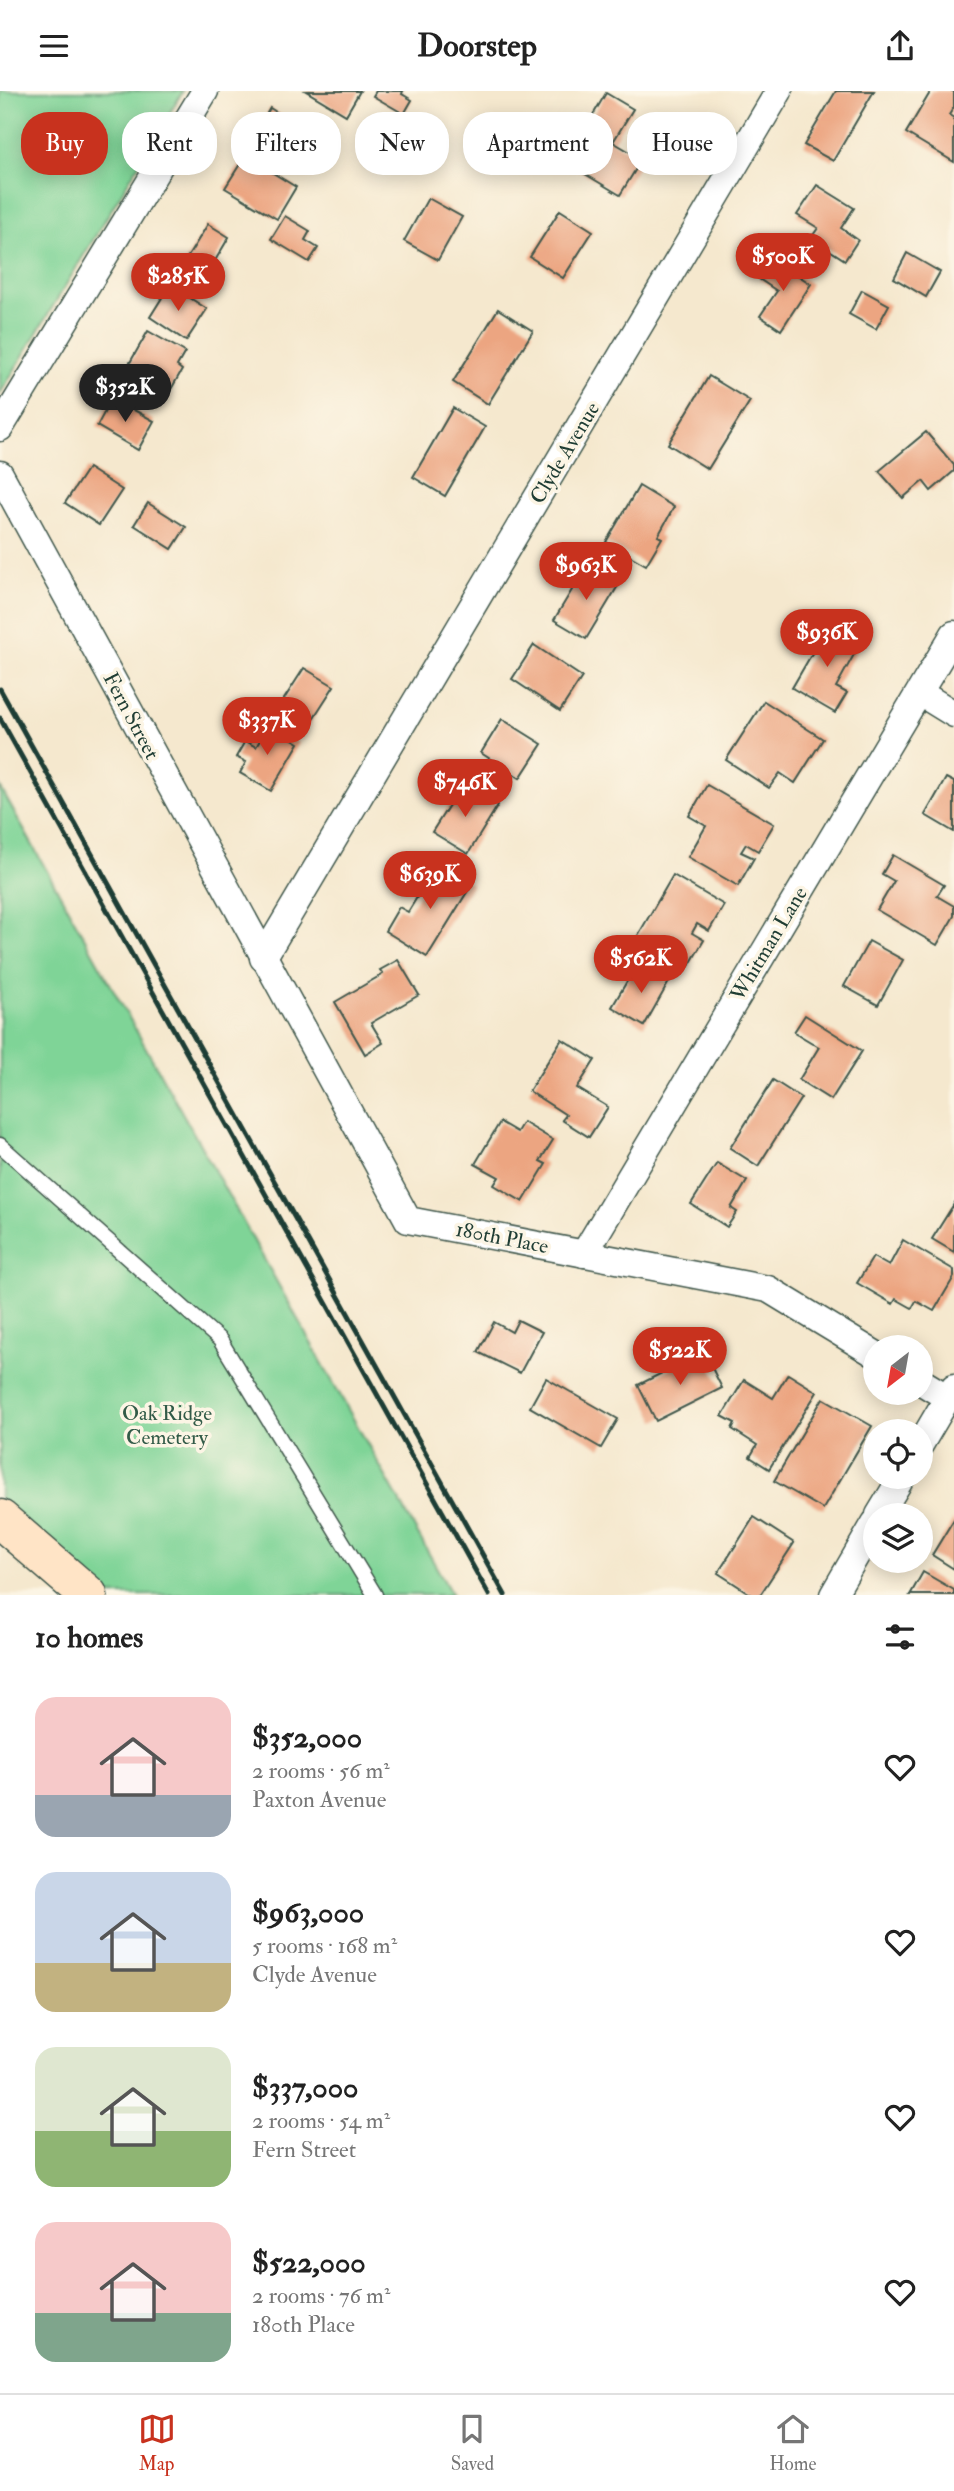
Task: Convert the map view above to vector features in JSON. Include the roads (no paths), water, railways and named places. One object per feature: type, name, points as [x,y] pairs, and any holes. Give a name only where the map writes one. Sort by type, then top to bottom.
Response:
[{"type":"street","points":[[0,428],[205,91]]},
{"type":"street","name":"Clyde Avenue","points":[[263,958],[779,91]]},
{"type":"street","name":"Fern Street","points":[[0,474],[263,958]]},
{"type":"street","name":"Whitman Lane","points":[[584,1254],[954,634]]},
{"type":"street","points":[[920,693],[954,714]]},
{"type":"street","name":"180th Place","points":[[263,958],[408,1220],[768,1289],[863,1347]]},
{"type":"street","points":[[933,1386],[951,1392],[933,1422]]},
{"type":"street","points":[[0,1519],[88,1595]]},
{"type":"street","points":[[833,1595],[863,1544]]},
{"type":"lane","points":[[0,1145],[220,1340],[375,1595]]},
{"type":"railway","points":[[0,689],[505,1595]]},
{"type":"railway","points":[[0,718],[489,1595]]},
{"type":"park label","name":"Oak Ridge Cemetery","points":[[167,1425]]}]
